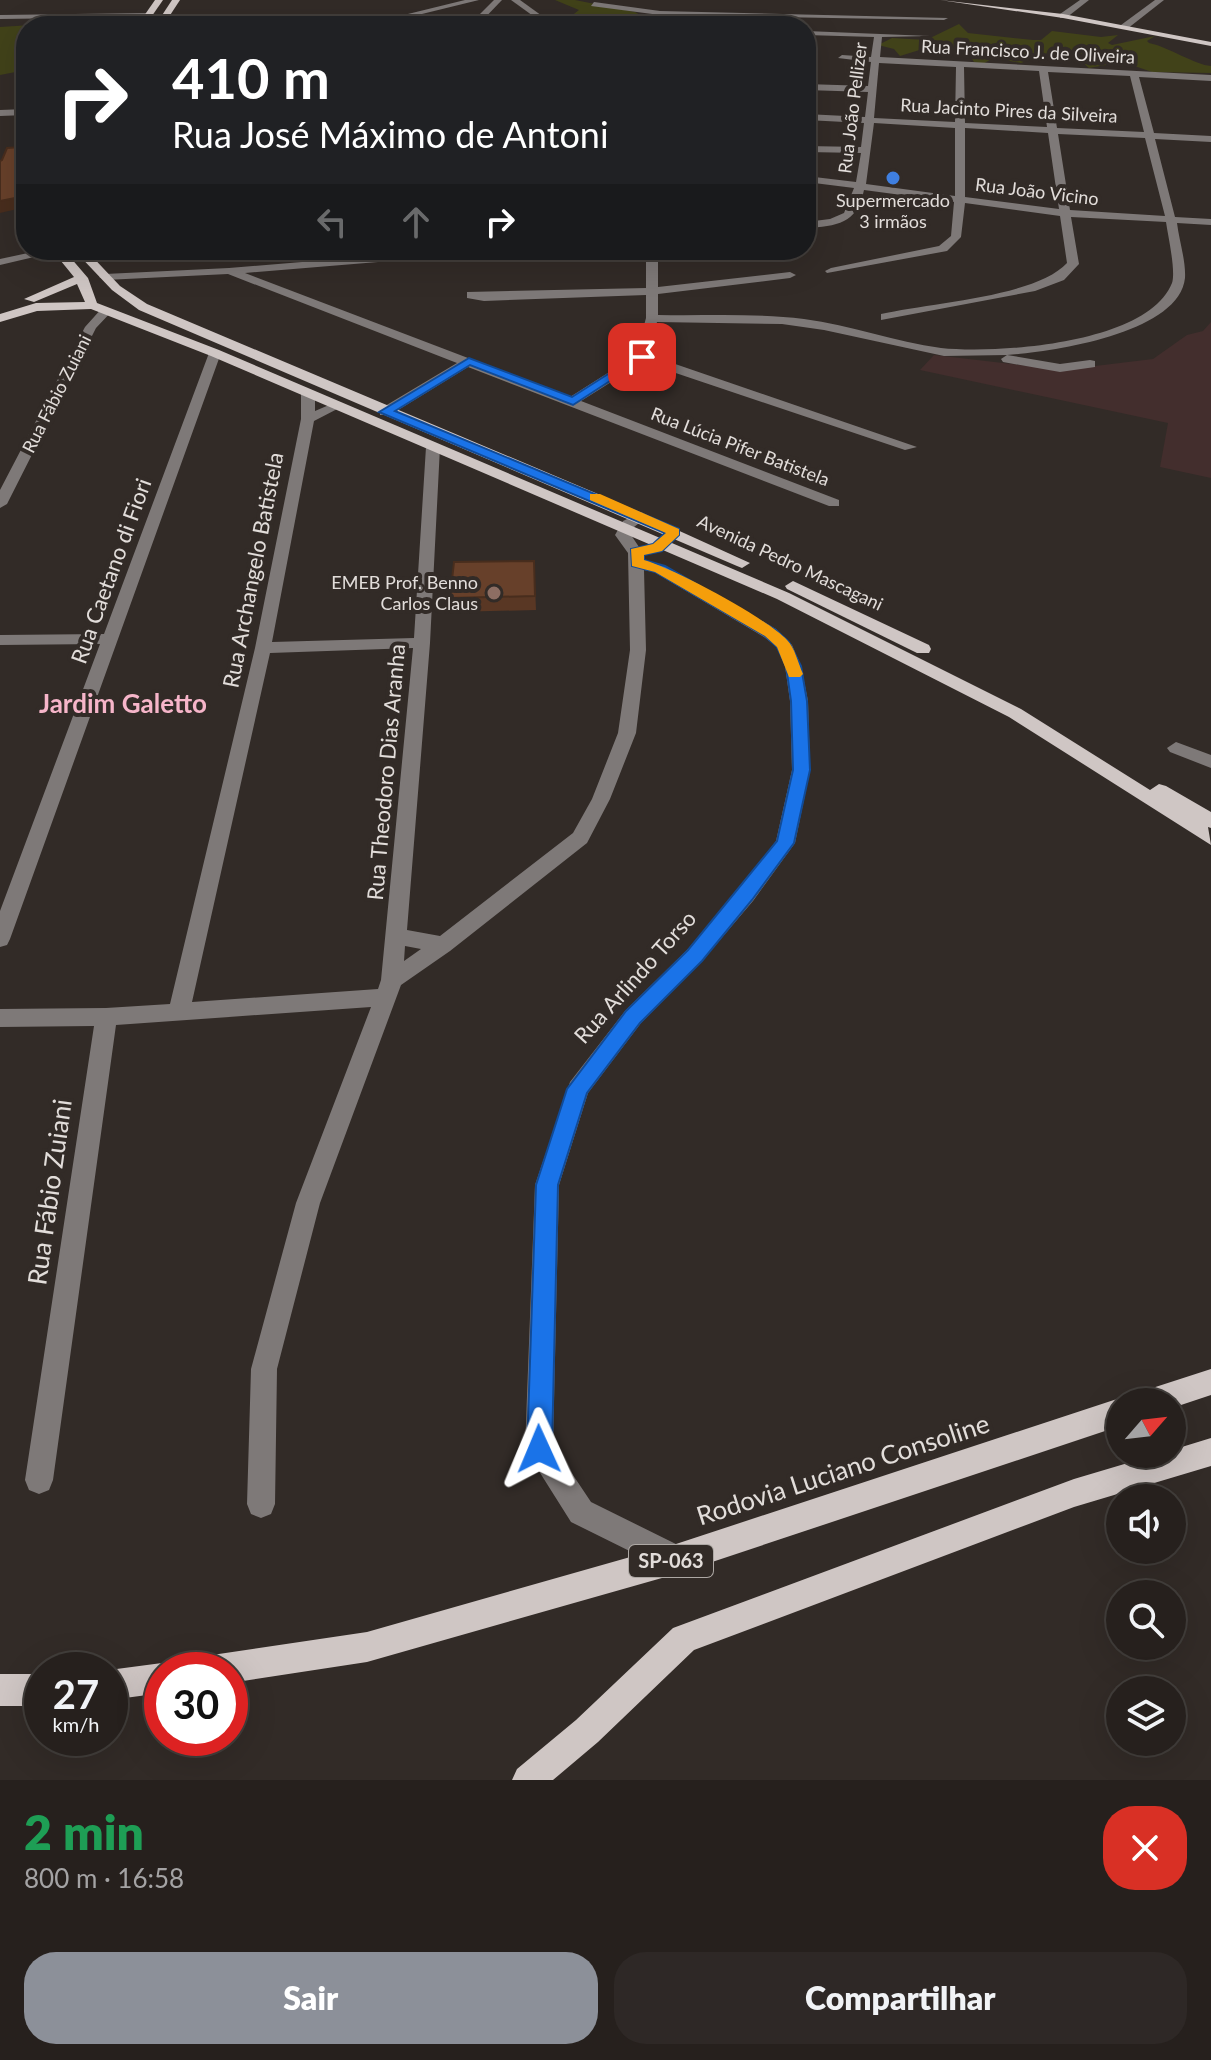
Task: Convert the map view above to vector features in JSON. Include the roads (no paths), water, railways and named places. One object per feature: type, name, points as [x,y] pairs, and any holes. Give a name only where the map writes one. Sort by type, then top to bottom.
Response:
[{"type":"main road","points":[[149,15],[159,0]]},
{"type":"main road","points":[[944,0],[1063,16],[1211,44]]},
{"type":"main road","points":[[67,260],[100,308]]},
{"type":"main road","name":"Avenida Pedro Mascagani","points":[[89,260],[110,283],[143,307],[385,412],[641,516],[669,537],[1015,713],[1211,838]]},
{"type":"main road","points":[[0,309],[71,285],[82,278]]},
{"type":"main road","points":[[0,318],[36,307],[100,308],[120,295],[110,283]]},
{"type":"main road","name":"Avenida Pedro Mascagani","points":[[100,308],[215,353],[625,527],[669,537],[862,618],[1007,694],[1211,821]]},
{"type":"main road","points":[[1186,1390],[1211,1382]]},
{"type":"main road","name":"Rodovia Luciano Consoline","points":[[248,1665],[367,1647],[676,1559],[1106,1417]]},
{"type":"main road","points":[[528,1780],[587,1731],[684,1639],[1074,1493],[1211,1452]]},
{"type":"main road","points":[[0,1690],[24,1690]]},
{"type":"street","points":[[406,16],[475,0]]},
{"type":"street","points":[[482,16],[498,0]]},
{"type":"street","points":[[515,0],[538,16]]},
{"type":"street","points":[[1063,16],[1072,3],[1085,0]]},
{"type":"street","points":[[1124,27],[1160,0]]},
{"type":"street","points":[[594,4],[660,13],[944,18]]},
{"type":"street","points":[[696,5],[717,16]]},
{"type":"street","points":[[74,16],[149,15]]},
{"type":"street","points":[[816,33],[926,36]]},
{"type":"street","name":"Rua João Pellizer","points":[[860,186],[878,34]]},
{"type":"street","name":"Rua Francisco J. de Oliveira","points":[[842,58],[1211,78]]},
{"type":"street","points":[[831,271],[943,249],[956,237],[960,199],[960,65]]},
{"type":"street","points":[[885,317],[1031,289],[1060,278],[1073,264],[1043,69]]},
{"type":"street","points":[[980,353],[1028,350],[1089,338],[1134,323],[1163,305],[1179,280],[1171,220],[1152,135],[1134,74]]},
{"type":"street","points":[[816,87],[871,89]]},
{"type":"street","name":"Rua Jacinto Pires da Silveira","points":[[816,117],[1211,139]]},
{"type":"street","points":[[816,149],[865,150]]},
{"type":"street","name":"Rua João Vicino","points":[[816,180],[1063,213],[1211,222]]},
{"type":"street","points":[[816,223],[842,219],[853,211],[860,186]]},
{"type":"street","points":[[110,283],[364,260]]},
{"type":"street","points":[[573,401],[642,357],[652,318],[652,260]]},
{"type":"street","name":"Rua Lúcia Pifer Batistela","points":[[229,271],[834,503]]},
{"type":"street","points":[[471,295],[650,291],[790,275]]},
{"type":"street","name":"Rua Fábio Zuiani","points":[[0,504],[100,308]]},
{"type":"street","points":[[652,318],[823,325],[920,348],[980,353],[1060,368],[1090,364]]},
{"type":"street","name":"Rua Caetano di Fiori","points":[[0,939],[215,353]]},
{"type":"street","points":[[642,357],[910,447]]},
{"type":"street","points":[[385,412],[469,361]]},
{"type":"street","name":"Rua Archangelo Batistela","points":[[179,1011],[263,648],[308,419],[308,394]]},
{"type":"street","points":[[308,419],[336,406]]},
{"type":"street","name":"Rua Theodoro Dias Aranha","points":[[261,1504],[264,1369],[308,1203],[389,989],[422,643],[429,471],[433,447]]},
{"type":"street","points":[[429,471],[460,459]]},
{"type":"street","points":[[0,1018],[106,1017],[389,989],[580,838],[601,799],[627,733],[638,650],[637,557],[623,535],[625,527],[641,516]]},
{"type":"street","points":[[637,557],[669,537]]},
{"type":"street","name":"Rua Arlindo Torso","points":[[637,557],[770,633],[784,645],[793,666],[799,701],[801,770],[785,843],[736,908],[695,955],[633,1017],[578,1089],[547,1185],[539,1449],[581,1512],[676,1559]]},
{"type":"street","points":[[0,640],[109,639]]},
{"type":"street","points":[[263,648],[422,643]]},
{"type":"street","points":[[1176,748],[1211,762]]},
{"type":"street","points":[[396,936],[443,945]]},
{"type":"street","name":"Rua Fábio Zuiani","points":[[39,1480],[106,1017]]},
{"type":"place","name":"Supermercado 3 irmãos","points":[[893,178]]},
{"type":"place","name":"EMEB Prof. Benno Carlos Claus","points":[[494,593]]},
{"type":"district","name":"Jardim Galetto","points":[[123,704]]}]
